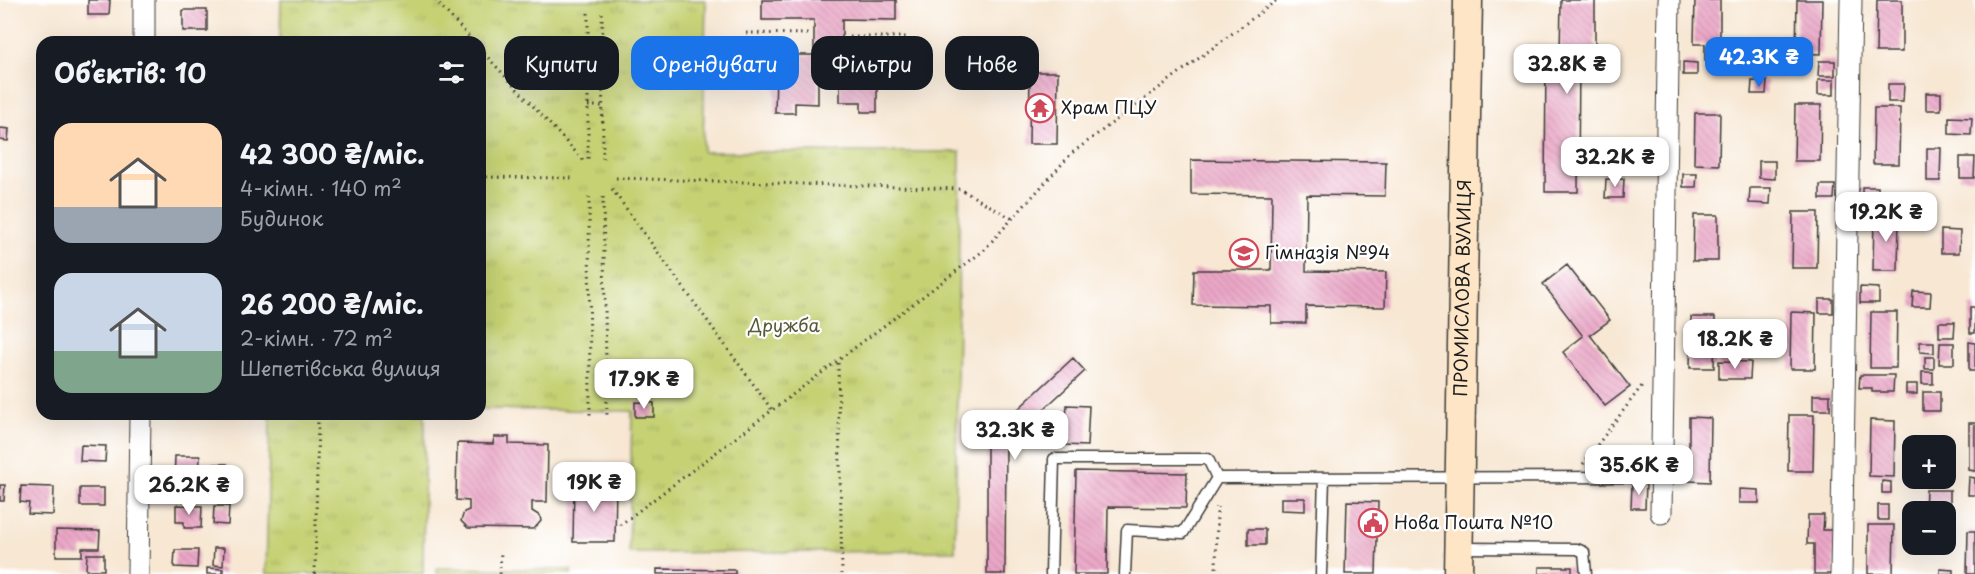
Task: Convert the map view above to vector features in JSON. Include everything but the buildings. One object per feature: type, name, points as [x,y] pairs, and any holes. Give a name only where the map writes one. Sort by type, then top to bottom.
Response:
[{"type":"street","points":[[144,0],[144,36]]},
{"type":"street","name":"ПРОМИСЛОВА ВУЛИЦЯ","points":[[1458,561],[1468,0]]},
{"type":"street","points":[[1660,513],[1669,0]]},
{"type":"street","points":[[1841,574],[1851,0]]},
{"type":"street","points":[[138,574],[140,420]]},
{"type":"lane","points":[[1051,574],[1054,459],[1208,459],[1217,478]]},
{"type":"lane","points":[[1217,478],[1661,477]]},
{"type":"lane","points":[[1125,574],[1127,530],[1183,533],[1217,478]]},
{"type":"lane","points":[[1321,574],[1324,478]]},
{"type":"lane","points":[[1458,561],[1577,549],[1584,552],[1586,574]]},
{"type":"path","points":[[435,0],[468,36]]},
{"type":"path","points":[[620,525],[983,251],[1072,153],[1277,0]]},
{"type":"path","points":[[588,13],[588,36]]},
{"type":"path","points":[[602,13],[602,36]]},
{"type":"path","points":[[746,33],[808,34]]},
{"type":"path","points":[[486,55],[587,161],[588,90]]},
{"type":"path","points":[[603,90],[603,160]]},
{"type":"path","points":[[588,106],[603,106]]},
{"type":"path","points":[[486,177],[576,178]]},
{"type":"path","points":[[616,178],[960,189],[1012,219]]},
{"type":"path","points":[[612,189],[772,410]]},
{"type":"path","points":[[589,197],[590,418]]},
{"type":"path","points":[[603,197],[608,418]]},
{"type":"path","points":[[1573,477],[1663,359]]},
{"type":"path","points":[[838,362],[842,574]]},
{"type":"path","points":[[315,574],[318,420]]},
{"type":"path","points":[[1216,574],[1217,478]]},
{"type":"path","points":[[500,574],[501,550]]},
{"type":"green space","name":"Дружба","points":[[281,0],[706,0],[705,36],[631,36],[631,90],[704,90],[703,152],[960,152],[955,551],[629,553],[632,411],[486,409],[486,36],[280,36]]},
{"type":"green space","points":[[270,420],[425,420],[423,574],[266,574]]},
{"type":"green space","points":[[437,568],[571,570],[571,574],[437,574]]},
{"type":"place","name":"Храм ПЦУ","points":[[1040,108]]},
{"type":"place","name":"Гімназія №94","points":[[1244,253]]},
{"type":"place","name":"Нова Пошта №10","points":[[1373,523]]}]
